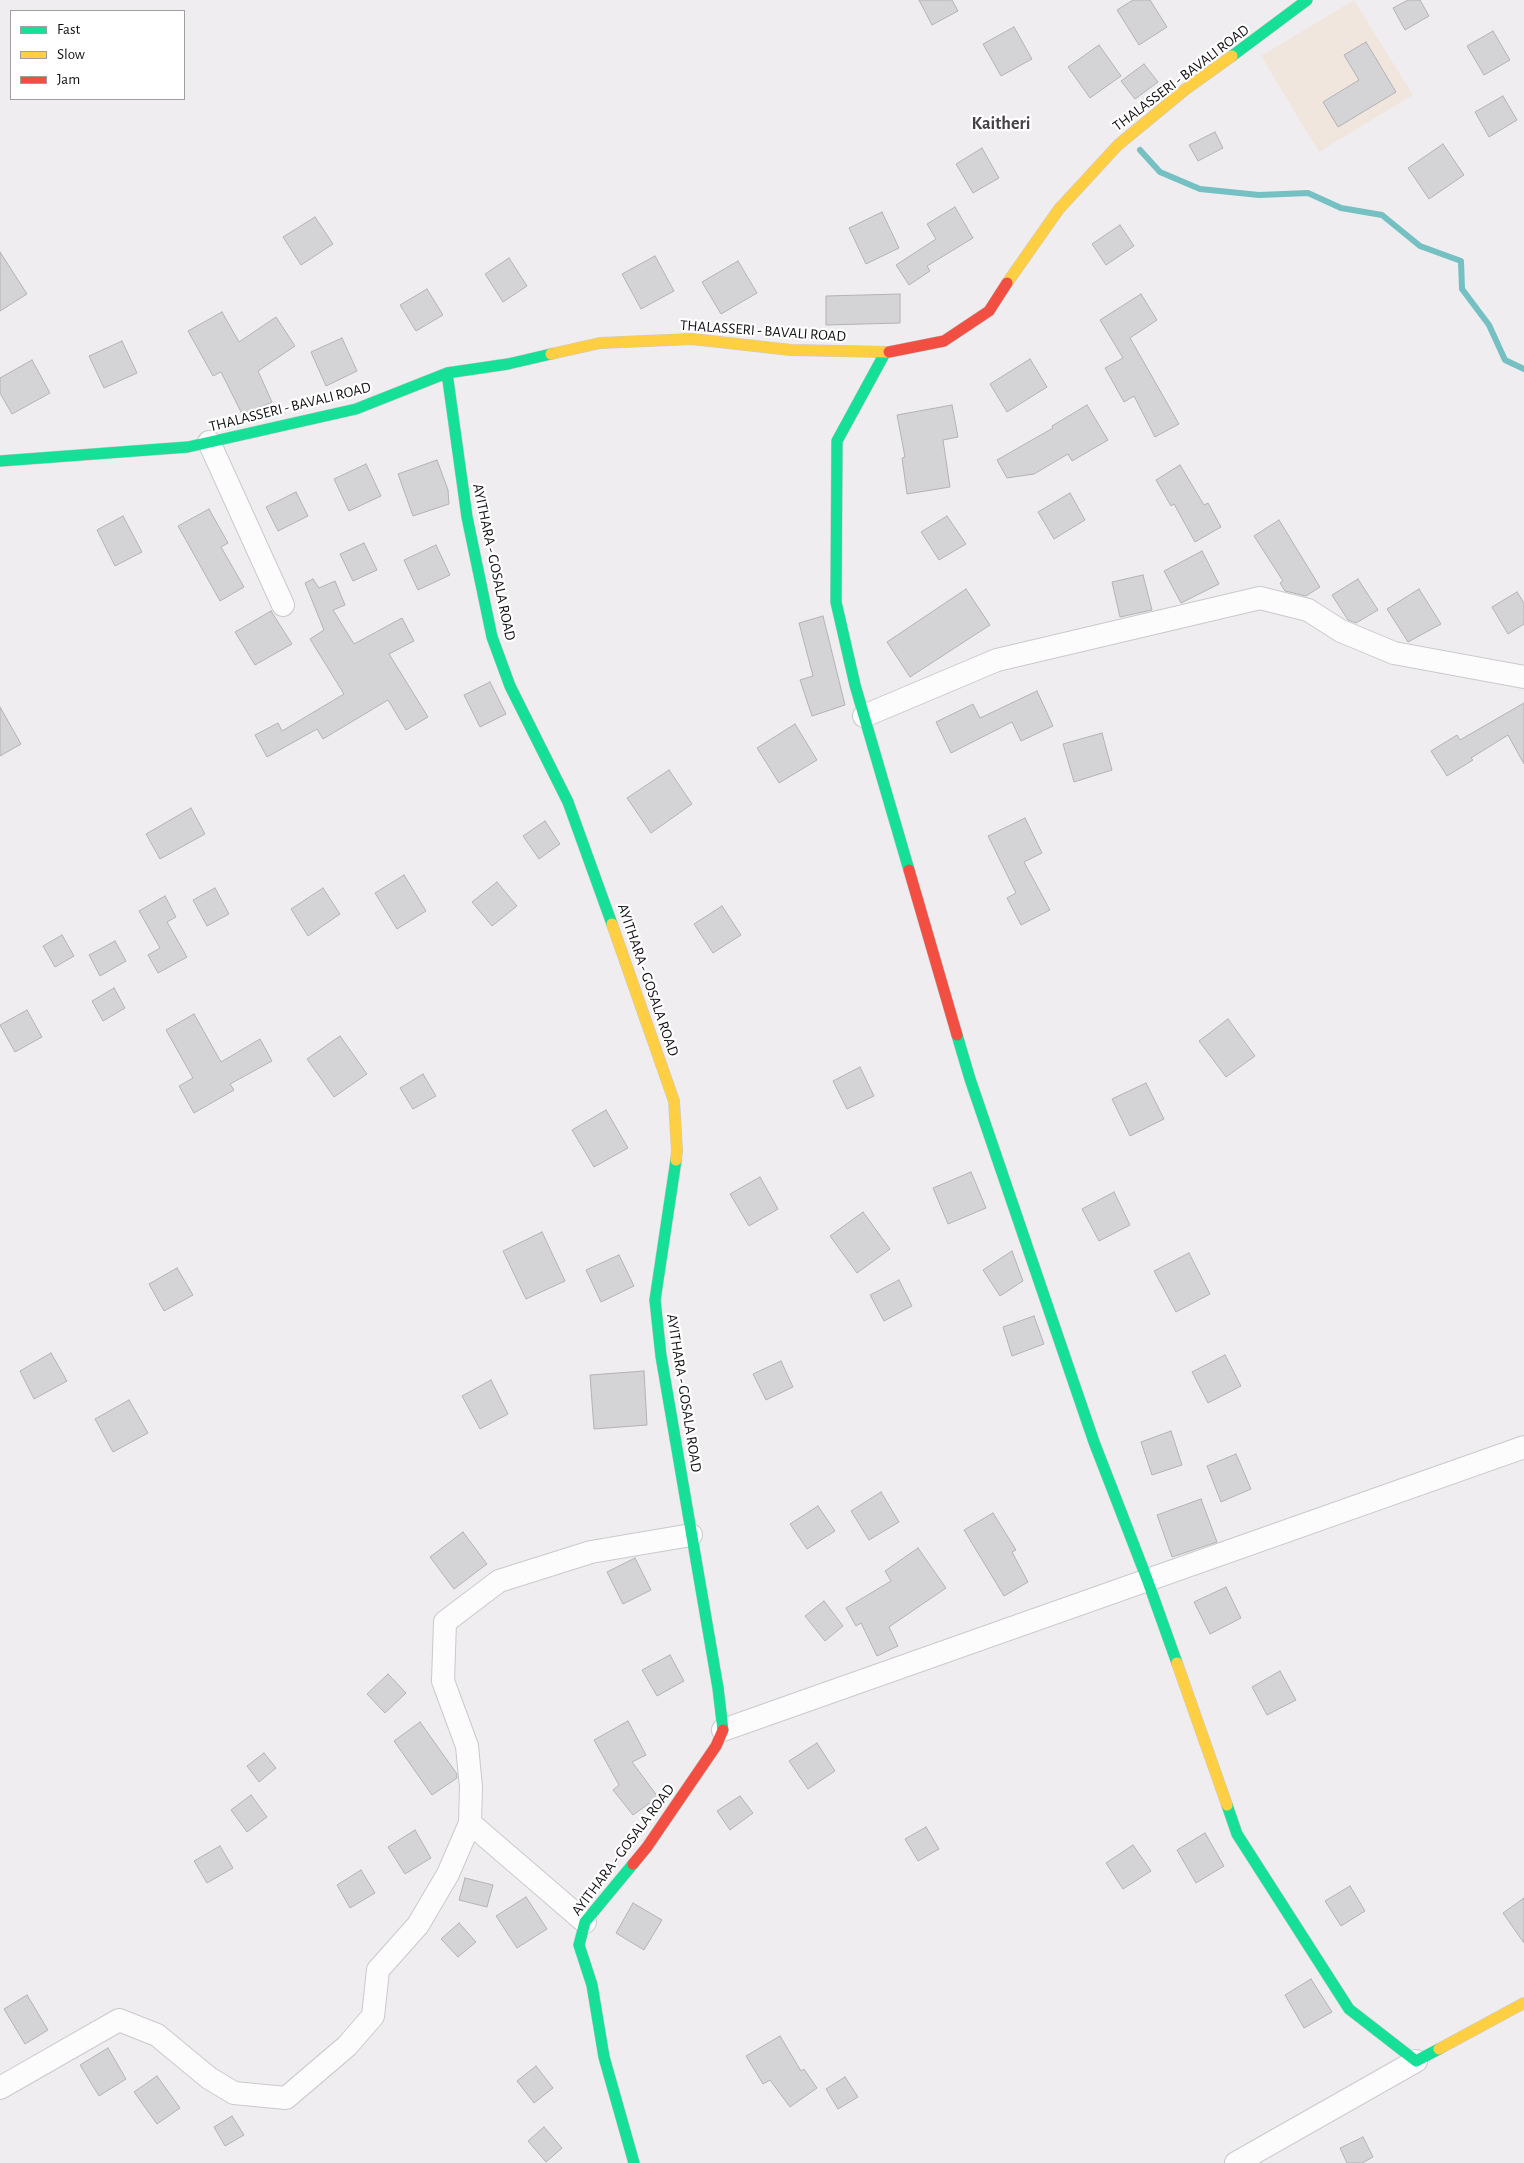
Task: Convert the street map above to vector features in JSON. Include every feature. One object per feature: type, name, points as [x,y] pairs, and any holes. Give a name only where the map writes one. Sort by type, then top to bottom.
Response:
[{"type":"main road","name":"THALASSERI - BAVALI ROAD","points":[[0,461],[188,447],[356,409],[448,373],[508,364],[600,343],[692,339],[791,350],[885,353],[944,341],[989,311],[1023,258],[1059,210],[1118,145],[1186,89],[1246,48],[1307,0]]},
{"type":"main road","points":[[885,353],[837,442],[836,602],[864,716],[970,1079],[1094,1442],[1147,1579],[1237,1834],[1349,2009],[1416,2060],[1524,2003]]},
{"type":"main road","name":"AYITHARA - GOSALA ROAD","points":[[448,373],[467,518],[492,637],[510,686],[568,802],[636,989],[674,1101],[677,1151],[654,1300],[661,1356],[718,1688],[723,1730],[716,1746],[648,1848],[585,1922],[579,1945],[592,1985],[604,2057],[634,2163]]},
{"type":"street","points":[[209,442],[283,605]]},
{"type":"street","points":[[864,716],[998,660],[1260,598],[1308,610],[1341,631],[1394,653],[1524,677]]},
{"type":"street","points":[[723,1730],[1524,1447]]},
{"type":"street","points":[[0,2088],[118,2020],[157,2035],[208,2078],[234,2093],[286,2098],[347,2046],[373,2016],[378,1970],[418,1925],[448,1874],[470,1823],[471,1787],[467,1746],[443,1681],[445,1622],[499,1581],[591,1552],[691,1535]]},
{"type":"street","points":[[470,1823],[585,1922]]},
{"type":"street","points":[[1236,2163],[1416,2060]]},
{"type":"shaded area","points":[[1354,0],[1413,95],[1319,152],[1261,56]]},
{"type":"building","points":[[919,0],[952,0],[958,11],[932,25]]},
{"type":"building","points":[[1133,0],[1150,0],[1167,27],[1139,45],[1117,10]]},
{"type":"building","points":[[1408,0],[1420,0],[1429,16],[1405,30],[1393,8]]},
{"type":"building","points":[[1014,27],[1032,59],[1001,76],[983,44]]},
{"type":"building","points":[[1493,31],[1510,60],[1484,75],[1467,46]]},
{"type":"building","points":[[1366,42],[1396,92],[1338,127],[1323,102],[1359,80],[1344,55]]},
{"type":"building","points":[[1099,45],[1121,76],[1090,98],[1068,67]]},
{"type":"building","points":[[1144,64],[1158,82],[1135,99],[1121,81]]},
{"type":"building","points":[[1503,96],[1517,120],[1489,137],[1475,112]]},
{"type":"building","points":[[1215,132],[1223,148],[1198,161],[1189,145]]},
{"type":"building","points":[[1443,144],[1464,175],[1429,199],[1408,168]]},
{"type":"building","points":[[982,148],[999,178],[973,193],[956,164]]},
{"type":"building","points":[[955,207],[973,238],[927,266],[930,271],[909,285],[896,265],[936,239],[927,224]]},
{"type":"building","points":[[882,212],[899,248],[866,264],[849,228]]},
{"type":"building","points":[[315,217],[333,244],[301,265],[283,237]]},
{"type":"building","points":[[1120,225],[1134,246],[1106,265],[1092,244]]},
{"type":"building","points":[[0,252],[27,294],[0,311]]},
{"type":"building","points":[[655,256],[674,291],[641,309],[622,274]]},
{"type":"building","points":[[509,258],[527,286],[503,302],[485,274]]},
{"type":"building","points":[[738,261],[757,293],[721,314],[702,282]]},
{"type":"building","points":[[427,289],[443,315],[416,331],[400,305]]},
{"type":"building","points":[[900,294],[900,323],[826,325],[826,296]]},
{"type":"building","points":[[1141,294],[1157,320],[1130,338],[1179,424],[1155,437],[1134,396],[1124,402],[1105,368],[1123,358],[1100,320]]},
{"type":"building","points":[[222,312],[239,342],[276,317],[295,346],[258,371],[272,402],[243,416],[221,372],[213,376],[188,331]]},
{"type":"building","points":[[342,338],[357,371],[326,386],[311,352]]},
{"type":"building","points":[[122,341],[137,373],[104,388],[89,356]]},
{"type":"building","points":[[1030,359],[1047,387],[1007,412],[990,384]]},
{"type":"building","points":[[32,360],[50,393],[12,414],[0,393],[0,378]]},
{"type":"building","points":[[952,405],[958,437],[943,440],[950,487],[907,494],[902,458],[905,457],[897,415]]},
{"type":"building","points":[[1087,405],[1108,440],[1072,461],[1068,454],[1034,474],[1007,478],[997,460],[1053,428],[1052,426]]},
{"type":"building","points":[[437,460],[448,490],[449,504],[413,516],[398,474]]},
{"type":"building","points":[[366,464],[381,496],[349,511],[334,479]]},
{"type":"building","points":[[1180,465],[1204,505],[1208,503],[1221,527],[1195,542],[1174,504],[1171,506],[1156,480]]},
{"type":"building","points":[[296,492],[308,516],[278,531],[266,507]]},
{"type":"building","points":[[1070,493],[1085,520],[1054,539],[1038,512]]},
{"type":"building","points":[[209,509],[228,543],[221,547],[244,587],[220,601],[178,526]]},
{"type":"building","points":[[123,516],[142,552],[115,566],[97,530]]},
{"type":"building","points":[[947,516],[966,544],[939,560],[921,532]]},
{"type":"building","points":[[1279,520],[1320,587],[1306,596],[1285,591],[1280,583],[1283,581],[1254,536]]},
{"type":"building","points":[[364,543],[377,570],[353,581],[340,554]]},
{"type":"building","points":[[436,545],[450,575],[418,590],[404,560]]},
{"type":"building","points":[[1202,551],[1219,584],[1181,603],[1164,571]]},
{"type":"building","points":[[1143,575],[1152,610],[1120,617],[1112,582]]},
{"type":"building","points":[[313,579],[319,588],[335,581],[345,605],[333,610],[354,644],[402,618],[414,641],[389,654],[428,717],[406,730],[388,700],[323,739],[317,729],[267,757],[255,735],[278,723],[282,731],[344,694],[310,639],[324,630],[305,583]]},
{"type":"building","points":[[1358,579],[1378,610],[1356,623],[1348,620],[1332,595]]},
{"type":"building","points":[[966,589],[990,625],[910,677],[887,642]]},
{"type":"building","points":[[1419,589],[1441,624],[1408,642],[1387,609]]},
{"type":"building","points":[[1517,592],[1524,603],[1524,624],[1508,634],[1492,607]]},
{"type":"building","points":[[271,611],[292,644],[255,665],[235,632]]},
{"type":"building","points":[[823,616],[845,705],[812,716],[800,680],[813,676],[799,623]]},
{"type":"building","points":[[490,682],[506,714],[480,727],[464,695]]},
{"type":"building","points":[[1037,691],[1053,726],[1021,741],[1012,722],[951,753],[936,722],[973,704],[980,718]]},
{"type":"building","points":[[1524,703],[1524,764],[1508,735],[1471,758],[1473,760],[1447,776],[1431,751],[1457,735],[1460,740]]},
{"type":"building","points":[[0,707],[21,744],[0,756]]},
{"type":"building","points":[[795,724],[817,760],[779,783],[757,748]]},
{"type":"building","points":[[1102,733],[1112,770],[1074,782],[1063,744]]},
{"type":"building","points":[[669,770],[692,804],[651,833],[627,798]]},
{"type":"building","points":[[191,808],[205,834],[160,859],[146,834]]},
{"type":"building","points":[[1025,818],[1042,853],[1024,862],[1050,910],[1021,925],[1007,898],[1016,893],[988,836]]},
{"type":"building","points":[[545,821],[560,844],[539,859],[523,836]]},
{"type":"building","points":[[404,875],[426,911],[397,929],[375,893]]},
{"type":"building","points":[[497,882],[517,906],[492,926],[472,902]]},
{"type":"building","points":[[215,888],[229,914],[207,926],[193,900]]},
{"type":"building","points":[[323,888],[340,914],[308,936],[291,909]]},
{"type":"building","points":[[165,896],[176,917],[167,922],[187,957],[158,973],[148,955],[160,948],[139,911]]},
{"type":"building","points":[[722,906],[741,935],[713,953],[694,924]]},
{"type":"building","points":[[62,935],[74,956],[55,967],[43,946]]},
{"type":"building","points":[[115,941],[126,961],[100,976],[89,955]]},
{"type":"building","points":[[114,988],[125,1008],[103,1021],[92,1001]]},
{"type":"building","points":[[27,1010],[42,1037],[15,1052],[0,1025]]},
{"type":"building","points":[[194,1014],[221,1062],[260,1039],[272,1061],[230,1084],[234,1090],[194,1113],[179,1086],[193,1078],[166,1030]]},
{"type":"building","points":[[1228,1019],[1255,1056],[1226,1077],[1199,1041]]},
{"type":"building","points":[[340,1036],[367,1074],[334,1097],[307,1059]]},
{"type":"building","points":[[860,1067],[874,1096],[847,1109],[833,1081]]},
{"type":"building","points":[[423,1074],[436,1096],[413,1109],[400,1088]]},
{"type":"building","points":[[1146,1083],[1164,1119],[1130,1136],[1112,1099]]},
{"type":"building","points":[[606,1110],[628,1148],[594,1167],[572,1130]]},
{"type":"building","points":[[971,1172],[986,1208],[948,1224],[933,1188]]},
{"type":"building","points":[[760,1177],[778,1209],[749,1226],[730,1194]]},
{"type":"building","points":[[1114,1192],[1130,1225],[1099,1241],[1082,1209]]},
{"type":"building","points":[[863,1212],[890,1249],[857,1273],[830,1236]]},
{"type":"building","points":[[542,1232],[565,1281],[526,1299],[503,1251]]},
{"type":"building","points":[[1012,1251],[1023,1281],[1000,1296],[983,1270]]},
{"type":"building","points":[[1189,1253],[1210,1294],[1176,1312],[1154,1271]]},
{"type":"building","points":[[619,1255],[634,1286],[601,1302],[586,1270]]},
{"type":"building","points":[[177,1268],[193,1295],[164,1311],[149,1284]]},
{"type":"building","points":[[899,1280],[912,1306],[884,1321],[870,1295]]},
{"type":"building","points":[[1034,1316],[1044,1344],[1012,1356],[1003,1327]]},
{"type":"building","points":[[51,1353],[67,1381],[34,1399],[20,1371]]},
{"type":"building","points":[[1225,1355],[1241,1386],[1208,1403],[1192,1372]]},
{"type":"building","points":[[781,1361],[793,1387],[766,1400],[753,1374]]},
{"type":"building","points":[[644,1371],[647,1425],[594,1429],[590,1375]]},
{"type":"building","points":[[491,1380],[508,1414],[480,1429],[462,1396]]},
{"type":"building","points":[[129,1400],[148,1433],[113,1452],[95,1419]]},
{"type":"building","points":[[1171,1431],[1182,1465],[1152,1475],[1141,1442]]},
{"type":"building","points":[[1236,1454],[1251,1489],[1221,1502],[1207,1466]]},
{"type":"building","points":[[881,1492],[899,1522],[869,1540],[851,1511]]},
{"type":"building","points":[[1201,1499],[1217,1542],[1172,1557],[1157,1515]]},
{"type":"building","points":[[818,1506],[835,1531],[807,1549],[790,1524]]},
{"type":"building","points":[[993,1513],[1016,1550],[1012,1552],[1028,1582],[1004,1596],[964,1530]]},
{"type":"building","points":[[463,1532],[487,1564],[454,1589],[430,1557]]},
{"type":"building","points":[[918,1548],[946,1588],[889,1627],[898,1646],[877,1656],[861,1623],[856,1626],[846,1608],[891,1581],[885,1571]]},
{"type":"building","points":[[635,1558],[651,1590],[623,1604],[607,1572]]},
{"type":"building","points":[[1226,1587],[1241,1618],[1210,1634],[1194,1602]]},
{"type":"building","points":[[824,1601],[843,1626],[825,1641],[805,1616]]},
{"type":"building","points":[[670,1655],[684,1681],[657,1696],[642,1670]]},
{"type":"building","points":[[1280,1671],[1296,1700],[1267,1715],[1252,1687]]},
{"type":"building","points":[[388,1674],[406,1693],[385,1713],[367,1694]]},
{"type":"building","points":[[628,1721],[646,1755],[632,1762],[658,1797],[633,1815],[613,1790],[619,1785],[594,1740]]},
{"type":"building","points":[[420,1722],[457,1774],[457,1778],[432,1795],[394,1741]]},
{"type":"building","points":[[817,1743],[835,1771],[808,1789],[789,1761]]},
{"type":"building","points":[[264,1753],[276,1768],[259,1782],[247,1766]]},
{"type":"building","points":[[251,1795],[267,1817],[247,1832],[231,1810]]},
{"type":"building","points":[[740,1796],[753,1813],[730,1830],[717,1811]]},
{"type":"building","points":[[926,1827],[939,1849],[918,1861],[905,1839]]},
{"type":"building","points":[[415,1830],[431,1858],[405,1874],[388,1847]]},
{"type":"building","points":[[1205,1833],[1224,1866],[1196,1883],[1177,1850]]},
{"type":"building","points":[[1133,1845],[1151,1871],[1123,1889],[1106,1863]]},
{"type":"building","points":[[220,1846],[233,1868],[207,1883],[194,1861]]},
{"type":"building","points":[[361,1870],[375,1893],[350,1908],[337,1885]]},
{"type":"building","points":[[465,1878],[493,1885],[487,1907],[459,1900]]},
{"type":"building","points":[[1350,1886],[1365,1911],[1341,1926],[1325,1901]]},
{"type":"building","points":[[526,1897],[547,1929],[517,1948],[496,1916]]},
{"type":"building","points":[[1524,1898],[1524,1943],[1503,1913]]},
{"type":"building","points":[[633,1903],[662,1920],[644,1950],[616,1933]]},
{"type":"building","points":[[459,1923],[476,1942],[458,1957],[441,1939]]},
{"type":"building","points":[[1311,1979],[1332,2012],[1304,2028],[1285,1995]]},
{"type":"building","points":[[27,1995],[48,2030],[25,2044],[4,2009]]},
{"type":"building","points":[[780,2036],[801,2071],[804,2069],[817,2088],[790,2107],[770,2080],[763,2084],[746,2056]]},
{"type":"building","points":[[108,2048],[126,2079],[99,2096],[80,2065]]},
{"type":"building","points":[[536,2066],[553,2088],[534,2103],[517,2081]]},
{"type":"building","points":[[157,2076],[180,2108],[157,2124],[134,2092]]},
{"type":"building","points":[[845,2077],[858,2097],[838,2109],[826,2089]]},
{"type":"building","points":[[232,2116],[244,2135],[225,2146],[214,2127]]},
{"type":"building","points":[[544,2127],[562,2148],[546,2162],[528,2141]]},
{"type":"building","points":[[1363,2137],[1373,2157],[1362,2163],[1347,2163],[1340,2148]]},
{"type":"waterway","points":[[1140,150],[1160,172],[1200,189],[1259,195],[1308,193],[1341,208],[1382,215],[1420,246],[1461,261],[1462,289],[1489,325],[1505,360],[1524,369]]},
{"type":"traffic: fast","points":[[1232,56],[1307,0]]},
{"type":"traffic: fast","points":[[885,353],[837,441],[836,602],[855,685],[909,870]]},
{"type":"traffic: fast","points":[[0,461],[188,447],[356,409],[447,373],[508,364],[551,354]]},
{"type":"traffic: fast","points":[[447,373],[467,517],[492,637],[510,686],[568,802],[612,924]]},
{"type":"traffic: fast","points":[[957,1035],[970,1079],[1094,1442],[1177,1663]]},
{"type":"traffic: fast","points":[[676,1160],[655,1300],[661,1356],[718,1688],[723,1730]]},
{"type":"traffic: fast","points":[[1227,1805],[1237,1834],[1349,2009],[1416,2061],[1439,2049]]},
{"type":"traffic: fast","points":[[633,1864],[585,1922],[579,1945],[592,1985],[604,2057],[634,2163]]},
{"type":"traffic: slow","points":[[1007,283],[1059,209],[1118,145],[1186,89],[1232,56]]},
{"type":"traffic: slow","points":[[551,354],[600,343],[692,339],[791,350],[889,352]]},
{"type":"traffic: slow","points":[[612,924],[674,1101],[676,1160]]},
{"type":"traffic: slow","points":[[1177,1663],[1227,1805]]},
{"type":"traffic: slow","points":[[1439,2049],[1524,2003]]},
{"type":"traffic: jam","points":[[889,352],[944,341],[989,311],[1007,283]]},
{"type":"traffic: jam","points":[[909,870],[957,1035]]},
{"type":"traffic: jam","points":[[633,1864],[647,1847],[716,1746],[723,1730]]},
{"type":"district","name":"Kaitheri","points":[[1001,124]]}]
